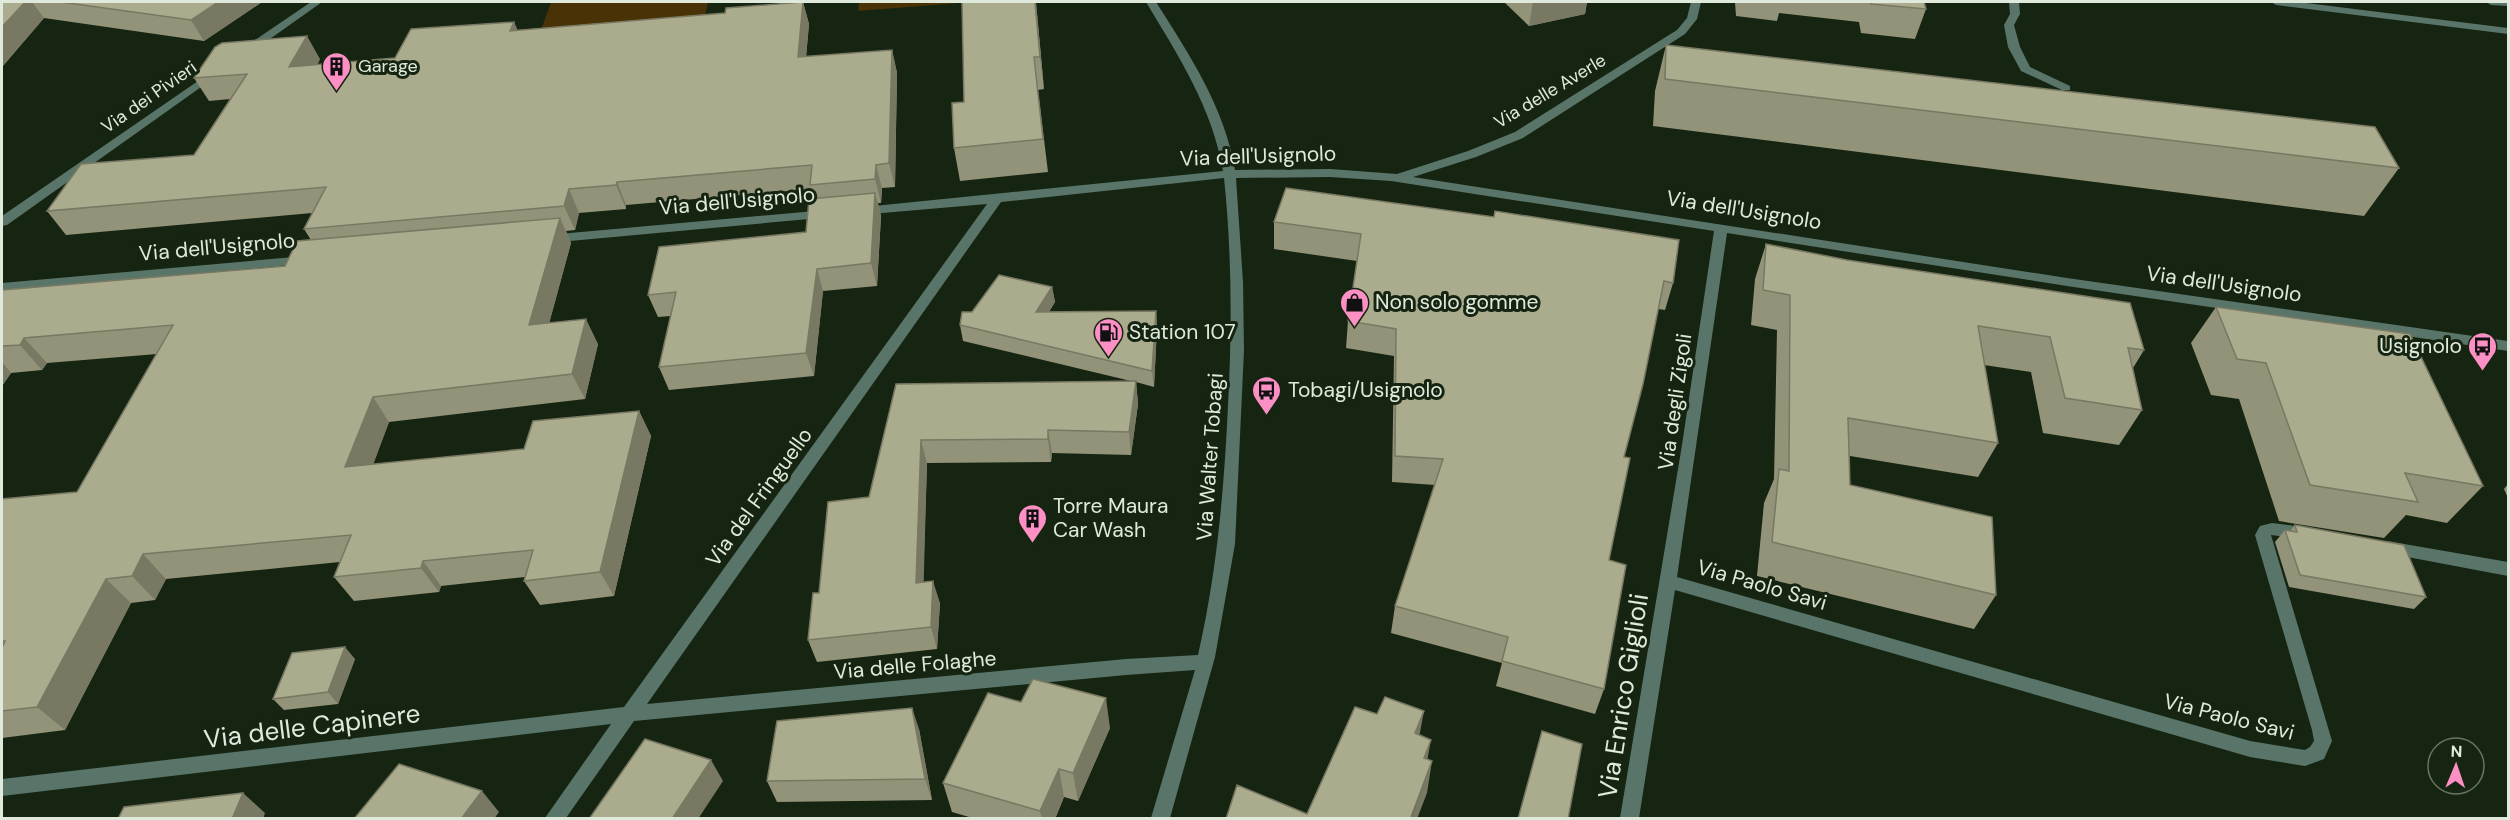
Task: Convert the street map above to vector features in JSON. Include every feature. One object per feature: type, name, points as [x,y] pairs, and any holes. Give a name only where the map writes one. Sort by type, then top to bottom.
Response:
[{"type":"street","name":"Via dei Pivieri","points":[[2,222],[317,2]]},
{"type":"street","name":"Via Walter Tobagi","points":[[1151,2],[1210,105],[1221,133],[1229,174],[1237,288],[1238,365],[1225,558],[1204,662],[1178,764],[1161,819]]},
{"type":"street","name":"Via delle Averle","points":[[1398,178],[1472,154],[1519,135],[1548,118],[1681,33],[1692,19],[1696,2]]},
{"type":"street","points":[[2014,2],[2015,14],[2009,25],[2014,47],[2025,69],[2066,88]]},
{"type":"street","points":[[2276,2],[2508,31]]},
{"type":"street","points":[[2491,2],[2508,3]]},
{"type":"street","name":"Via dell'Usignolo","points":[[535,240],[998,199],[1229,174],[1330,173],[1398,178],[2508,346]]},
{"type":"street","name":"Via del Fringuello","points":[[555,819],[998,199]]},
{"type":"street","name":"Via degli Zigoli","points":[[1668,581],[1721,228]]},
{"type":"street","name":"Via dell'Usignolo","points":[[2,287],[322,259]]},
{"type":"street","name":"Via Paolo Savi","points":[[1668,581],[2250,749],[2305,758],[2317,753],[2323,741],[2321,730],[2263,536],[2266,530],[2272,529],[2332,538]]},
{"type":"street","points":[[2368,544],[2508,569]]},
{"type":"street","name":"Via Enrico Giglioli","points":[[1629,819],[1668,581]]},
{"type":"street","name":"Via delle Folaghe","points":[[629,714],[1126,667],[1204,662]]},
{"type":"street","name":"Via delle Capinere","points":[[2,788],[629,714]]},
{"type":"shaded area","points":[[551,2],[708,2],[705,16],[541,30]]},
{"type":"shaded area","points":[[859,2],[972,2],[858,11]]},
{"type":"building","points":[[2,2],[25,2],[2,27]]},
{"type":"building","points":[[61,2],[218,2],[191,20]]},
{"type":"building","points":[[803,2],[798,57],[892,50],[889,163],[876,165],[875,179],[810,185],[812,165],[617,182],[616,185],[569,189],[564,206],[304,229],[326,187],[47,211],[81,164],[194,155],[247,74],[194,78],[215,47],[222,43],[307,36],[289,67],[395,58],[411,29],[514,22],[510,31],[725,13],[726,8]]},
{"type":"building","points":[[962,2],[1035,2],[1040,57],[1034,57],[1043,139],[954,148],[952,103],[964,102]]},
{"type":"building","points":[[1871,2],[1924,2],[1926,9],[1871,4]]},
{"type":"building","points":[[1666,45],[2375,127],[2399,168],[1665,79]]},
{"type":"building","points":[[1286,188],[1494,217],[1495,211],[1679,240],[1673,283],[1664,281],[1643,384],[1624,457],[1630,458],[1609,560],[1626,565],[1604,689],[1502,661],[1508,637],[1395,606],[1443,459],[1395,456],[1396,329],[1348,321],[1361,234],[1274,222]]},
{"type":"building","points":[[875,193],[871,263],[817,269],[806,353],[659,367],[676,292],[648,295],[659,247],[806,232],[809,199]]},
{"type":"building","points":[[560,218],[529,325],[586,319],[572,374],[373,397],[345,467],[524,449],[533,421],[639,411],[600,572],[524,581],[533,550],[423,561],[421,568],[334,577],[351,535],[143,554],[132,576],[106,579],[37,707],[2,711],[2,648],[5,641],[2,641],[2,499],[77,492],[173,325],[24,338],[20,345],[2,346],[2,290],[285,266],[297,241]]},
{"type":"building","points":[[1766,244],[1847,260],[2130,303],[2144,350],[2128,348],[2142,410],[2065,398],[2050,337],[1978,326],[1998,443],[1848,418],[1850,485],[1992,517],[1996,595],[1772,542],[1779,469],[1789,471],[1790,295],[1763,290]]},
{"type":"building","points":[[999,275],[1052,287],[1036,312],[1156,311],[1152,371],[960,325],[962,312],[972,312]]},
{"type":"building","points":[[2216,307],[2410,334],[2483,486],[2405,473],[2418,502],[2310,485],[2266,363],[2237,359]]},
{"type":"building","points":[[1136,381],[1129,432],[1048,430],[1048,439],[921,440],[916,583],[933,581],[931,627],[808,640],[813,593],[819,593],[828,502],[869,497],[896,384]]},
{"type":"building","points":[[2295,525],[2404,545],[2426,597],[2300,575],[2285,530],[2297,532]]},
{"type":"building","points":[[345,647],[328,692],[273,699],[292,653]]},
{"type":"building","points":[[1033,679],[1106,698],[1073,773],[1059,769],[1040,811],[943,783],[988,693],[1021,702]]},
{"type":"building","points":[[1385,697],[1424,711],[1415,733],[1431,740],[1424,758],[1432,761],[1411,817],[1416,819],[1226,819],[1237,785],[1307,814],[1355,707],[1377,714]]},
{"type":"building","points":[[912,708],[925,779],[767,781],[777,721]]},
{"type":"building","points":[[1542,731],[1582,744],[1568,819],[1518,819]]},
{"type":"building","points":[[645,739],[711,760],[672,819],[589,819]]},
{"type":"building","points":[[399,764],[482,791],[461,819],[354,819]]},
{"type":"building","points":[[243,793],[232,819],[118,819],[124,807]]},
{"type":"place","name":"Garage","points":[[337,92]]},
{"type":"place","name":"Non solo gomme","points":[[1354,328]]},
{"type":"place","name":"Station 107","points":[[1108,358]]},
{"type":"place","name":"Usignolo","points":[[2483,372]]},
{"type":"place","name":"Tobagi/Usignolo","points":[[1267,416]]},
{"type":"place","name":"Torre Maura Car Wash","points":[[1032,544]]}]
